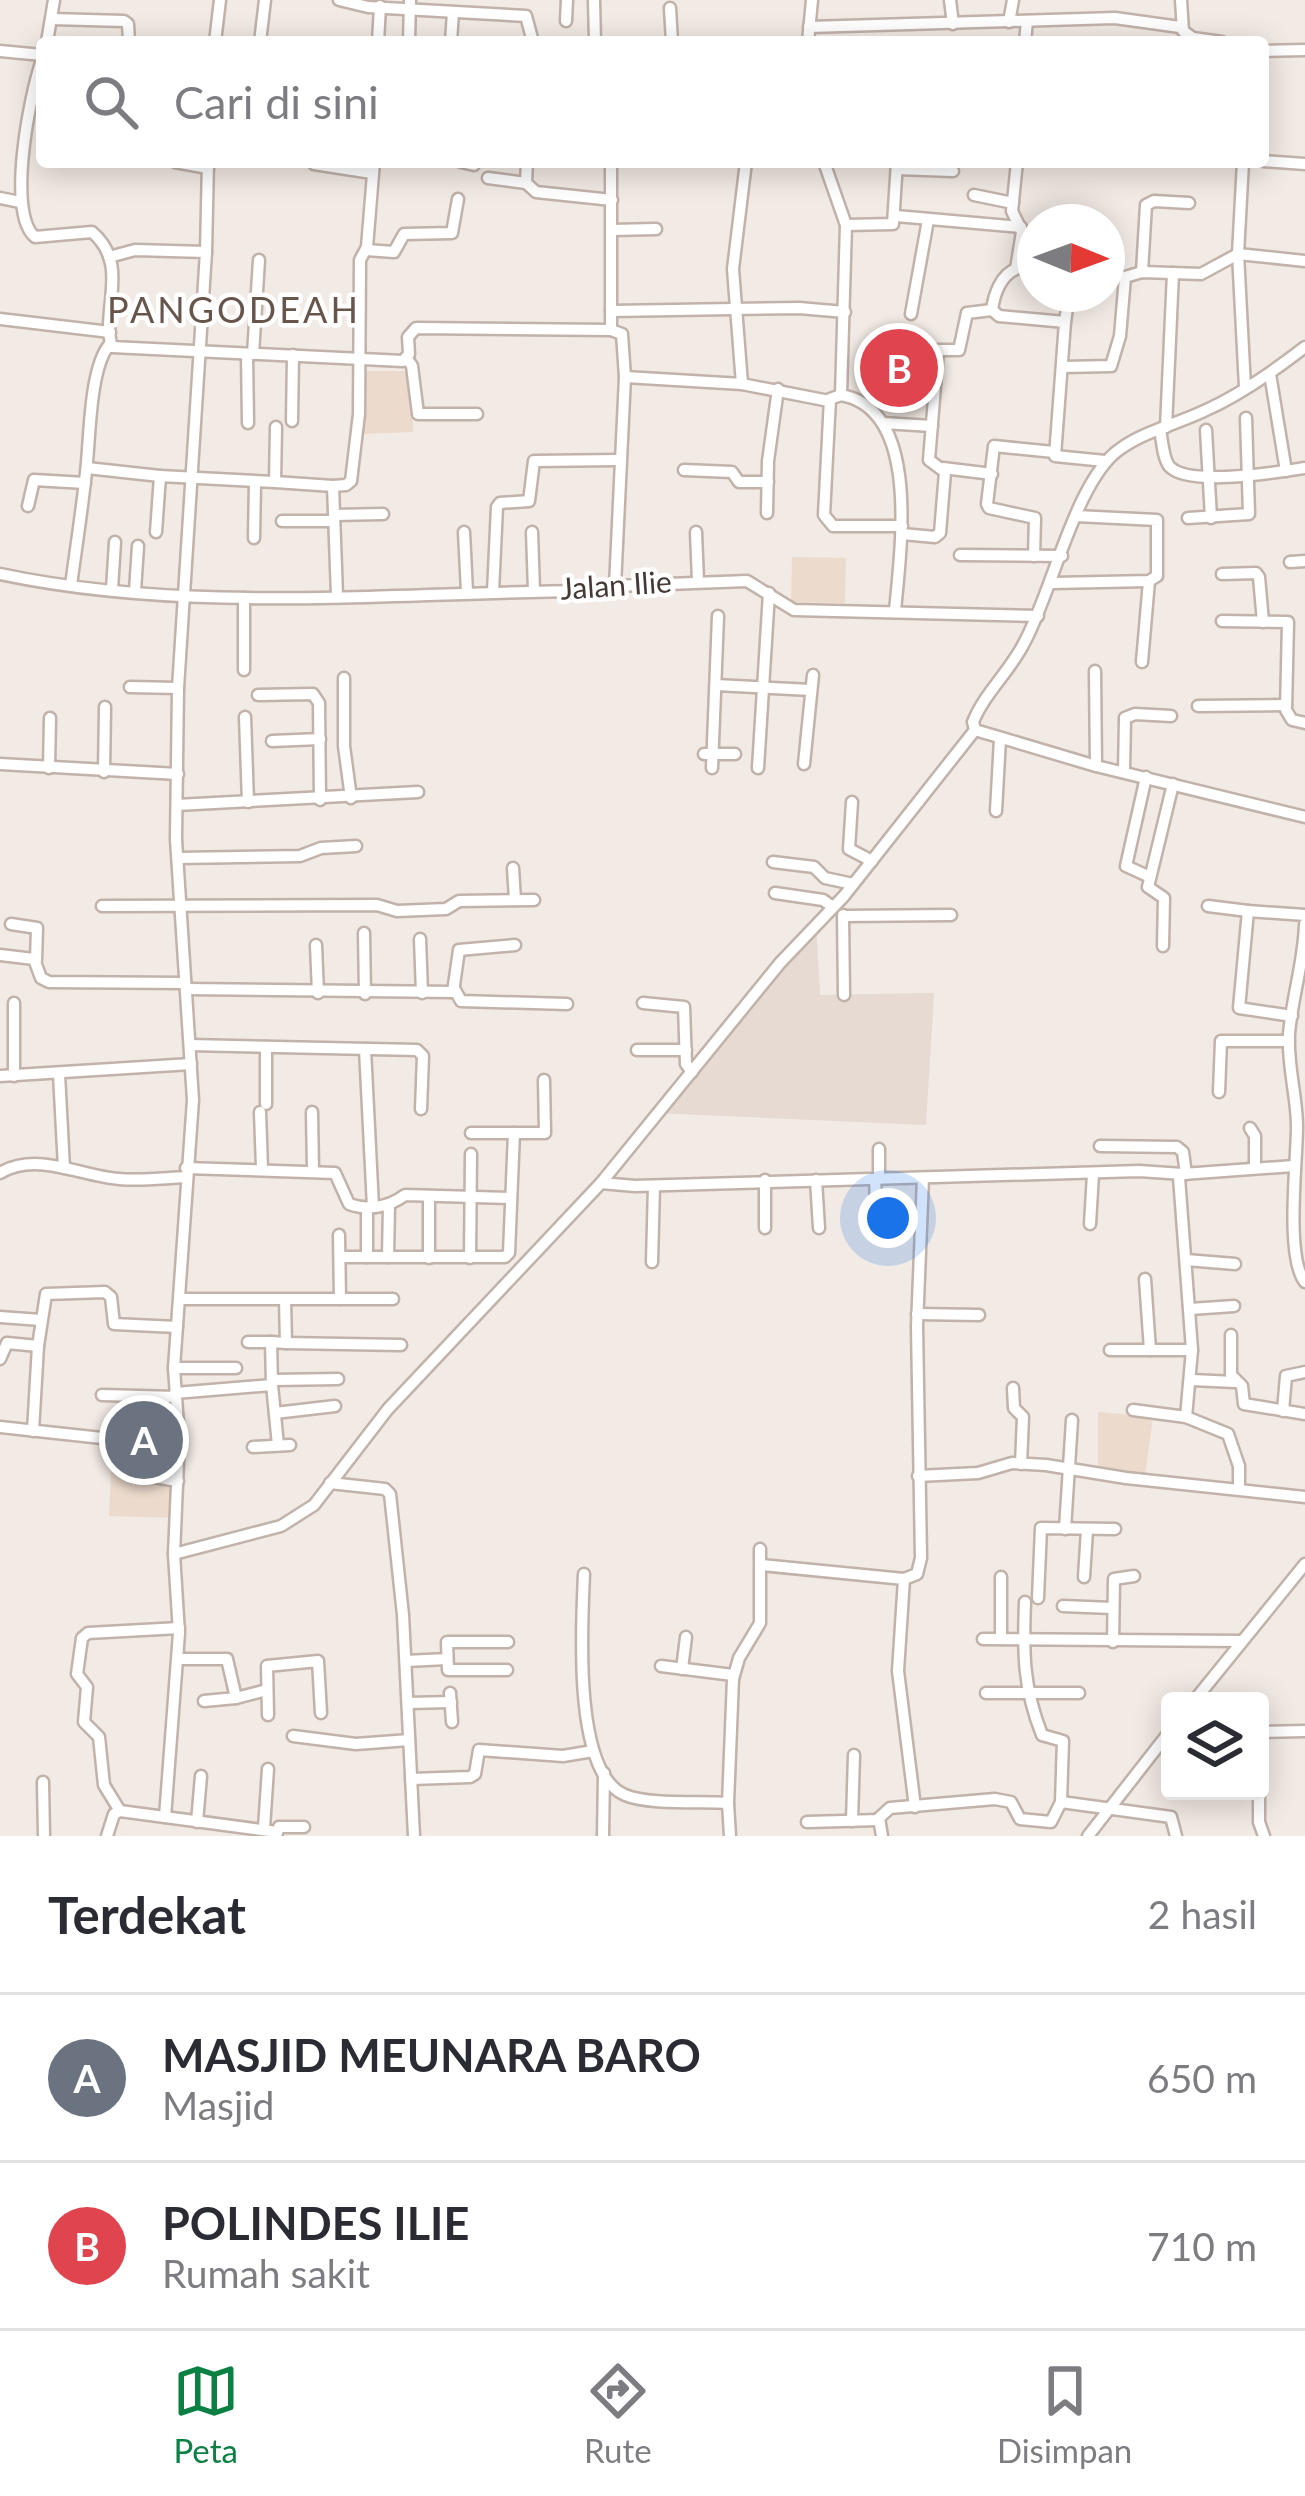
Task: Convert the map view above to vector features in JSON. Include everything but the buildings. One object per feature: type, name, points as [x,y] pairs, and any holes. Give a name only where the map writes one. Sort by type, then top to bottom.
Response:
[{"type":"street","points":[[48,36],[53,0]]},
{"type":"street","points":[[215,36],[220,0]]},
{"type":"street","points":[[261,36],[265,0]]},
{"type":"street","points":[[339,0],[526,16],[531,36]]},
{"type":"street","points":[[566,21],[567,0]]},
{"type":"street","points":[[594,0],[595,36]]},
{"type":"street","points":[[808,36],[812,0]]},
{"type":"street","points":[[950,0],[953,24]]},
{"type":"street","points":[[1009,22],[1013,0]]},
{"type":"street","points":[[1180,27],[1181,0]]},
{"type":"street","points":[[410,4],[410,36]]},
{"type":"street","points":[[378,36],[380,6]]},
{"type":"street","points":[[670,8],[672,36]]},
{"type":"street","points":[[451,36],[453,12]]},
{"type":"street","points":[[809,27],[1115,18],[1180,27],[1191,36]]},
{"type":"street","points":[[52,19],[124,21],[129,36]]},
{"type":"street","points":[[1026,36],[1028,21]]},
{"type":"street","points":[[894,36],[895,24]]},
{"type":"street","points":[[1269,51],[1305,50]]},
{"type":"street","points":[[0,51],[36,56]]},
{"type":"street","points":[[36,106],[20,202],[25,226],[35,237],[92,232],[99,236],[109,257],[115,297],[110,338],[88,411],[87,468],[70,585]]},
{"type":"street","points":[[1269,161],[1305,164]]},
{"type":"street","points":[[165,1817],[179,1628],[174,1368],[194,1100],[178,858],[178,688],[208,168]]},
{"type":"street","points":[[87,468],[255,482],[349,484],[359,414],[360,260],[366,250],[373,168]]},
{"type":"street","points":[[527,168],[529,190],[612,200]]},
{"type":"street","points":[[611,168],[611,330]]},
{"type":"street","points":[[742,384],[733,269],[745,168]]},
{"type":"street","points":[[826,168],[846,225],[845,312],[827,521],[832,526],[939,536],[943,468]]},
{"type":"street","points":[[846,225],[888,227],[896,216],[897,168]]},
{"type":"street","points":[[925,168],[953,171]]},
{"type":"street","points":[[1016,168],[1013,215],[1017,221]]},
{"type":"street","points":[[1243,168],[1238,254],[1245,387]]},
{"type":"street","points":[[488,178],[526,183]]},
{"type":"street","points":[[974,195],[1013,203]]},
{"type":"street","points":[[0,198],[20,202]]},
{"type":"street","points":[[366,250],[394,252],[404,235],[452,233],[458,199]]},
{"type":"street","points":[[1142,272],[1146,205],[1154,200],[1189,203]]},
{"type":"street","points":[[896,216],[1017,227]]},
{"type":"street","points":[[911,314],[928,220]]},
{"type":"street","points":[[612,230],[656,229]]},
{"type":"street","points":[[109,257],[135,250],[206,253]]},
{"type":"street","points":[[1063,367],[1111,366],[1120,336],[1122,280],[1142,272],[1209,272],[1238,254],[1305,260]]},
{"type":"street","points":[[248,423],[259,260]]},
{"type":"street","points":[[992,310],[1006,273],[1017,267]]},
{"type":"street","points":[[1173,273],[1163,428],[1170,467],[1207,478],[1305,468]]},
{"type":"street","points":[[992,474],[930,463],[938,350],[959,350],[968,313],[992,310],[999,316],[1065,322]]},
{"type":"street","points":[[611,311],[845,312]]},
{"type":"street","points":[[1066,312],[1054,452],[1058,458],[1105,461]]},
{"type":"street","points":[[0,319],[200,351],[408,360]]},
{"type":"street","points":[[477,414],[418,414],[408,360],[408,337],[416,328],[611,330],[622,334],[625,377],[615,586]]},
{"type":"street","points":[[174,1549],[281,1526],[314,1504],[388,1409],[601,1183],[780,964],[872,861],[975,730],[974,716],[1022,649],[1038,616],[1076,516],[1105,461],[1118,449],[1207,410],[1270,374],[1305,347]]},
{"type":"street","points":[[292,421],[293,355]]},
{"type":"street","points":[[1270,374],[1286,471]]},
{"type":"street","points":[[625,377],[742,384],[864,402],[883,423],[891,444],[902,530],[895,611]]},
{"type":"street","points":[[767,514],[778,389]]},
{"type":"street","points":[[1076,516],[1157,520],[1249,514],[1246,418]]},
{"type":"street","points":[[883,423],[932,426]]},
{"type":"street","points":[[275,482],[276,427]]},
{"type":"street","points":[[1206,430],[1211,518]]},
{"type":"street","points":[[1034,556],[1036,518],[989,508],[994,446],[1054,452]]},
{"type":"street","points":[[494,592],[497,507],[529,501],[534,461],[620,460]]},
{"type":"street","points":[[684,470],[732,472],[739,482],[768,482]]},
{"type":"street","points":[[156,532],[160,476]]},
{"type":"street","points":[[28,506],[34,480],[85,483]]},
{"type":"street","points":[[254,538],[255,482]]},
{"type":"street","points":[[333,486],[337,595]]},
{"type":"street","points":[[282,521],[383,514]]},
{"type":"street","points":[[1053,583],[1149,581],[1157,576],[1157,520]]},
{"type":"street","points":[[464,532],[467,592]]},
{"type":"street","points":[[532,532],[534,591]]},
{"type":"street","points":[[696,532],[698,581]]},
{"type":"street","points":[[112,589],[115,542]]},
{"type":"street","points":[[135,591],[138,545]]},
{"type":"street","points":[[960,555],[1062,556]]},
{"type":"street","points":[[1290,562],[1305,561]]},
{"type":"street","points":[[1222,574],[1256,573],[1263,622]]},
{"type":"street","name":"Jalan Ilie","points":[[0,574],[70,585],[244,598],[747,580],[794,610],[1038,616]]},
{"type":"street","points":[[1142,662],[1149,581]]},
{"type":"street","points":[[758,768],[769,593]]},
{"type":"street","points":[[244,598],[244,670]]},
{"type":"street","points":[[712,768],[708,754],[718,616]]},
{"type":"street","points":[[1222,621],[1288,622],[1286,705],[1292,720],[1305,723]]},
{"type":"street","points":[[1095,671],[1096,766]]},
{"type":"street","points":[[804,764],[812,675]]},
{"type":"street","points":[[344,677],[344,746],[351,798]]},
{"type":"street","points":[[716,685],[811,689]]},
{"type":"street","points":[[130,687],[178,688]]},
{"type":"street","points":[[258,695],[313,694],[319,703],[320,800]]},
{"type":"street","points":[[1198,706],[1286,705]]},
{"type":"street","points":[[104,772],[106,706]]},
{"type":"street","points":[[1124,772],[1126,718],[1171,716]]},
{"type":"street","points":[[245,717],[248,802]]},
{"type":"street","points":[[49,768],[50,718]]},
{"type":"street","points":[[975,730],[1096,766],[1305,818]]},
{"type":"street","points":[[272,741],[320,739]]},
{"type":"street","points":[[996,812],[1000,739]]},
{"type":"street","points":[[708,754],[735,754]]},
{"type":"street","points":[[0,764],[178,774]]},
{"type":"street","points":[[1146,777],[1126,866],[1150,877]]},
{"type":"street","points":[[1163,946],[1164,898],[1148,887],[1173,784]]},
{"type":"street","points":[[177,805],[418,793]]},
{"type":"street","points":[[852,802],[849,850],[872,861]]},
{"type":"street","points":[[178,858],[297,856],[321,848],[356,846]]},
{"type":"street","points":[[773,862],[814,867],[825,878],[853,884]]},
{"type":"street","points":[[513,868],[515,900]]},
{"type":"street","points":[[775,893],[836,903],[844,916],[844,995]]},
{"type":"street","points":[[102,906],[376,905],[397,910],[446,909],[459,901],[534,900]]},
{"type":"street","points":[[1208,906],[1305,920],[1304,957],[1289,1041],[1301,1127],[1294,1166],[1300,1197],[1297,1265],[1305,1282]]},
{"type":"street","points":[[1248,911],[1240,1008],[1292,1016]]},
{"type":"street","points":[[844,916],[951,915]]},
{"type":"street","points":[[10,924],[37,928],[39,976],[49,982],[365,994],[455,990]]},
{"type":"street","points":[[364,933],[365,994]]},
{"type":"street","points":[[420,939],[422,993]]},
{"type":"street","points":[[515,945],[459,950],[455,990],[460,1001],[567,1004]]},
{"type":"street","points":[[316,946],[318,993]]},
{"type":"street","points":[[0,955],[36,960]]},
{"type":"street","points":[[14,1003],[7,1076],[191,1064]]},
{"type":"street","points":[[643,1004],[684,1007],[686,1064],[692,1072]]},
{"type":"street","points":[[1220,1092],[1222,1041],[1289,1041]]},
{"type":"street","points":[[190,1045],[417,1050],[422,1054],[421,1109]]},
{"type":"street","points":[[262,1168],[266,1047]]},
{"type":"street","points":[[364,1049],[370,1210],[367,1258]]},
{"type":"street","points":[[637,1050],[686,1050]]},
{"type":"street","points":[[59,1074],[64,1168]]},
{"type":"street","points":[[471,1132],[545,1133],[544,1080]]},
{"type":"street","points":[[312,1112],[313,1171]]},
{"type":"street","points":[[1250,1127],[1255,1134],[1255,1167]]},
{"type":"street","points":[[340,1257],[500,1259],[509,1253],[514,1133]]},
{"type":"street","points":[[1100,1146],[1177,1147],[1183,1152],[1184,1174],[1178,1186],[1192,1350],[1186,1417]]},
{"type":"street","points":[[877,1224],[879,1149]]},
{"type":"street","points":[[470,1258],[471,1154]]},
{"type":"street","points":[[0,1173],[32,1164],[128,1180],[262,1168],[313,1171],[340,1177],[349,1204],[370,1210],[405,1195],[511,1198]]},
{"type":"street","points":[[601,1183],[654,1186],[1184,1174],[1294,1166]]},
{"type":"street","points":[[1090,1224],[1093,1174]]},
{"type":"street","points":[[761,1565],[904,1579],[917,1574],[917,1313],[923,1178]]},
{"type":"street","points":[[765,1180],[765,1228]]},
{"type":"street","points":[[816,1180],[819,1228]]},
{"type":"street","points":[[652,1262],[654,1186]]},
{"type":"street","points":[[429,1196],[429,1258]]},
{"type":"street","points":[[388,1258],[389,1205]]},
{"type":"street","points":[[339,1235],[340,1300]]},
{"type":"street","points":[[1186,1260],[1235,1264]]},
{"type":"street","points":[[1145,1280],[1150,1350]]},
{"type":"street","points":[[33,1431],[46,1294],[105,1292],[114,1324],[177,1327]]},
{"type":"street","points":[[180,1299],[393,1300]]},
{"type":"street","points":[[285,1300],[286,1342]]},
{"type":"street","points":[[1190,1309],[1234,1306]]},
{"type":"street","points":[[917,1313],[979,1316]]},
{"type":"street","points":[[0,1317],[41,1320]]},
{"type":"street","points":[[1232,1335],[1231,1375],[1242,1386],[1244,1404],[1305,1414]]},
{"type":"street","points":[[248,1342],[400,1345]]},
{"type":"street","points":[[253,1447],[284,1445],[275,1412],[271,1342]]},
{"type":"street","points":[[0,1359],[2,1344],[38,1346]]},
{"type":"street","points":[[1110,1350],[1192,1350]]},
{"type":"street","points":[[174,1368],[236,1368]]},
{"type":"street","points":[[1283,1411],[1286,1376],[1305,1372]]},
{"type":"street","points":[[101,1394],[176,1395],[338,1379]]},
{"type":"street","points":[[1192,1380],[1235,1382]]},
{"type":"street","points":[[1013,1388],[1014,1408],[1023,1417],[1022,1464]]},
{"type":"street","points":[[275,1412],[334,1406]]},
{"type":"street","points":[[1133,1410],[1186,1417],[1228,1434],[1239,1466],[1239,1489]]},
{"type":"street","points":[[1065,1529],[1072,1420]]},
{"type":"street","points":[[0,1427],[103,1438],[123,1465],[178,1481]]},
{"type":"street","points":[[918,1476],[978,1474],[1022,1464],[1305,1497]]},
{"type":"street","points":[[330,1483],[385,1489],[390,1494],[406,1660],[414,1836]]},
{"type":"street","points":[[807,1822],[879,1820],[890,1808],[1007,1800],[1020,1819],[1051,1822],[1061,1802],[1063,1741],[1042,1736],[1023,1672],[1023,1640],[1041,1528],[1115,1529]]},
{"type":"street","points":[[1084,1577],[1087,1530]]},
{"type":"street","points":[[730,1836],[733,1679],[739,1658],[760,1623],[760,1549]]},
{"type":"street","points":[[1201,1692],[1305,1564]]},
{"type":"street","points":[[584,1574],[586,1726],[593,1751],[614,1789],[631,1798],[728,1803]]},
{"type":"street","points":[[1000,1576],[1001,1639]]},
{"type":"street","points":[[1113,1642],[1114,1579],[1134,1576]]},
{"type":"street","points":[[904,1579],[898,1671],[915,1808]]},
{"type":"street","points":[[1063,1606],[1112,1608]]},
{"type":"street","points":[[120,1811],[104,1785],[99,1737],[84,1721],[87,1688],[77,1674],[82,1638],[88,1633],[179,1628]]},
{"type":"street","points":[[682,1669],[686,1637]]},
{"type":"street","points":[[983,1639],[1241,1641]]},
{"type":"street","points":[[507,1670],[448,1670],[447,1642],[508,1642]]},
{"type":"street","points":[[268,1715],[267,1666],[318,1656],[321,1713]]},
{"type":"street","points":[[178,1659],[227,1659],[236,1698]]},
{"type":"street","points":[[406,1660],[447,1660]]},
{"type":"street","points":[[662,1666],[733,1675],[733,1679]]},
{"type":"street","points":[[205,1701],[267,1690]]},
{"type":"street","points":[[986,1693],[1079,1693]]},
{"type":"street","points":[[408,1703],[450,1698],[452,1722]]},
{"type":"street","points":[[1269,1732],[1305,1731]]},
{"type":"street","points":[[293,1736],[356,1744],[410,1740]]},
{"type":"street","points":[[1088,1836],[1161,1742]]},
{"type":"street","points":[[411,1779],[470,1777],[475,1774],[479,1750],[563,1756],[593,1751]]},
{"type":"street","points":[[852,1821],[854,1755]]},
{"type":"street","points":[[268,1769],[273,1832]]},
{"type":"street","points":[[603,1836],[604,1773]]},
{"type":"street","points":[[192,1836],[201,1777]]},
{"type":"street","points":[[43,1782],[44,1836]]},
{"type":"street","points":[[1259,1800],[1264,1836]]},
{"type":"street","points":[[1061,1802],[1171,1817],[1176,1836]]},
{"type":"street","points":[[107,1836],[114,1814],[120,1811],[273,1832]]},
{"type":"street","points":[[879,1820],[881,1836]]},
{"type":"street","points":[[273,1832],[279,1826],[304,1827]]},
{"type":"shaded area","points":[[363,371],[412,371],[413,432],[362,434]]},
{"type":"shaded area","points":[[792,557],[846,558],[845,603],[791,602]]},
{"type":"shaded area","points":[[816,925],[820,995],[934,993],[926,1125],[658,1113]]},
{"type":"shaded area","points":[[1098,1412],[1153,1417],[1145,1477],[1098,1475]]},
{"type":"shaded area","points":[[111,1469],[175,1471],[174,1518],[109,1516]]},
{"type":"place","name":"POLINDES ILIE","points":[[899,368]]},
{"type":"place","name":"MASJID MEUNARA BARO","points":[[144,1440]]},
{"type":"district","name":"PANGODEAH","points":[[234,310]]}]
